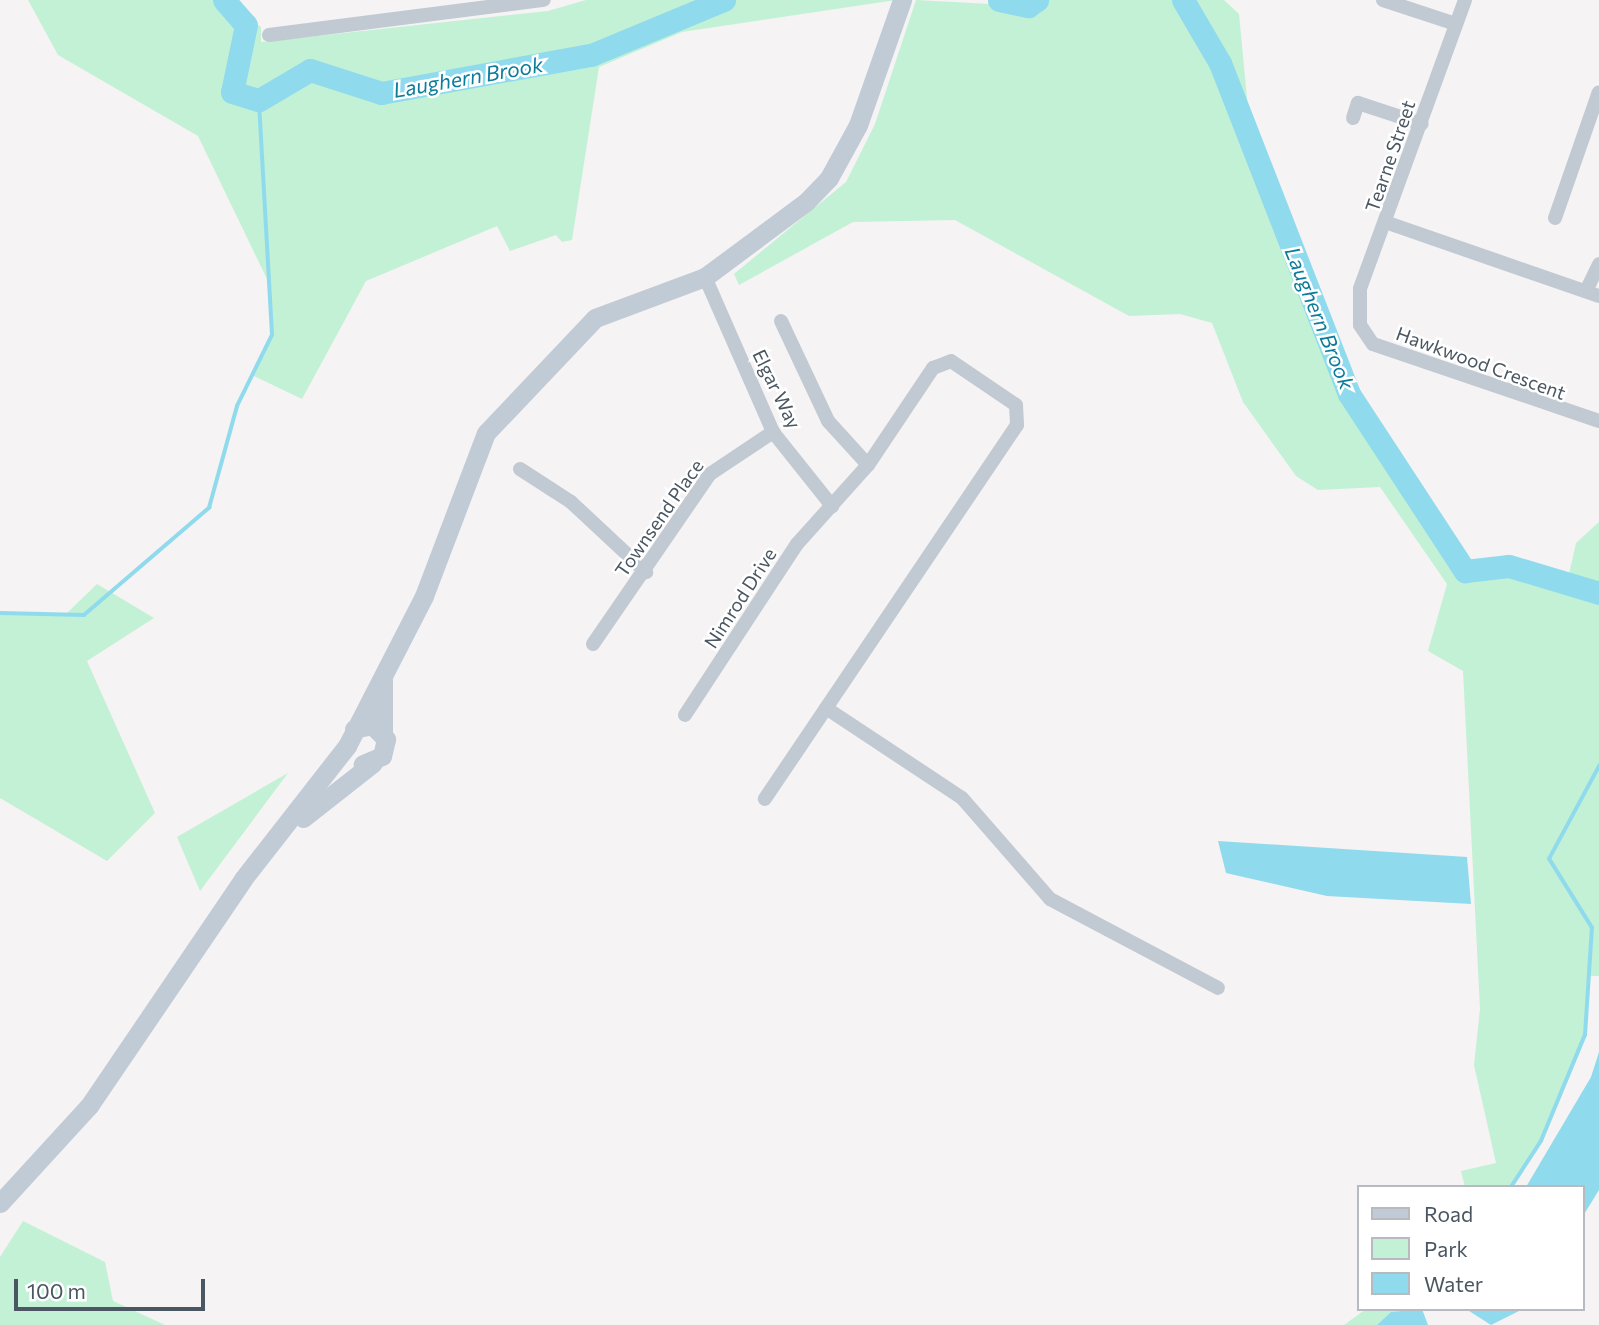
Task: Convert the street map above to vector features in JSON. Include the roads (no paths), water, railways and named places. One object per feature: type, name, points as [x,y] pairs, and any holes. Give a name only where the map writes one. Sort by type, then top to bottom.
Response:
[{"type":"main road","points":[[0,1203],[89,1107],[243,879],[285,830],[350,738],[424,596],[486,433],[595,318],[705,277],[766,237],[829,178],[858,125],[902,1]]},
{"type":"main road","points":[[285,830],[385,751],[383,679]]},
{"type":"main road","points":[[350,738],[372,725],[383,733]]},
{"type":"main road","points":[[350,738],[356,762],[373,763]]},
{"type":"street","points":[[269,35],[544,0]]},
{"type":"street","points":[[1383,0],[1456,24]]},
{"type":"street","name":"Tearne Street","points":[[1360,325],[1360,289],[1388,223],[1465,0]]},
{"type":"street","points":[[1555,218],[1599,92]]},
{"type":"street","points":[[1353,118],[1358,103],[1422,124]]},
{"type":"street","points":[[1388,223],[1592,294],[1599,264]]},
{"type":"street","name":"Elgar Way","points":[[705,277],[773,432],[832,506]]},
{"type":"street","points":[[781,321],[828,421],[868,465]]},
{"type":"street","name":"Hawkwood Crescent","points":[[1360,325],[1373,344],[1599,421]]},
{"type":"street","name":"Nimrod Drive","points":[[685,715],[797,544],[868,465],[941,362],[962,369],[1016,405],[1020,414],[826,708]]},
{"type":"street","name":"Townsend Place","points":[[593,644],[646,572],[710,474],[773,432]]},
{"type":"street","points":[[520,469],[571,502],[646,572]]},
{"type":"street","points":[[765,799],[826,708],[962,798],[1051,899],[1218,988]]},
{"type":"water","points":[[1218,841],[1467,857],[1471,904],[1327,896],[1226,873]]},
{"type":"water","points":[[1599,1052],[1599,1190],[1585,1213],[1585,1185],[1527,1185],[1591,1077]]},
{"type":"water","points":[[1423,1311],[1428,1325],[1377,1325],[1391,1312]]},
{"type":"water","points":[[1469,1311],[1519,1311],[1491,1325]]},
{"type":"waterway","name":"Laughern Brook","points":[[224,0],[246,25],[232,92],[259,100],[310,70],[381,93],[591,55],[724,0]]},
{"type":"waterway","name":"Laughern Brook","points":[[999,0],[1028,6],[1037,0]]},
{"type":"waterway","name":"Laughern Brook","points":[[1183,0],[1220,63],[1349,394],[1465,571],[1509,566],[1599,593]]},
{"type":"waterway","points":[[0,613],[84,615],[209,508],[237,406],[272,335],[259,100]]},
{"type":"waterway","points":[[1512,1185],[1541,1141],[1585,1035],[1592,928],[1549,859],[1599,766]]}]
